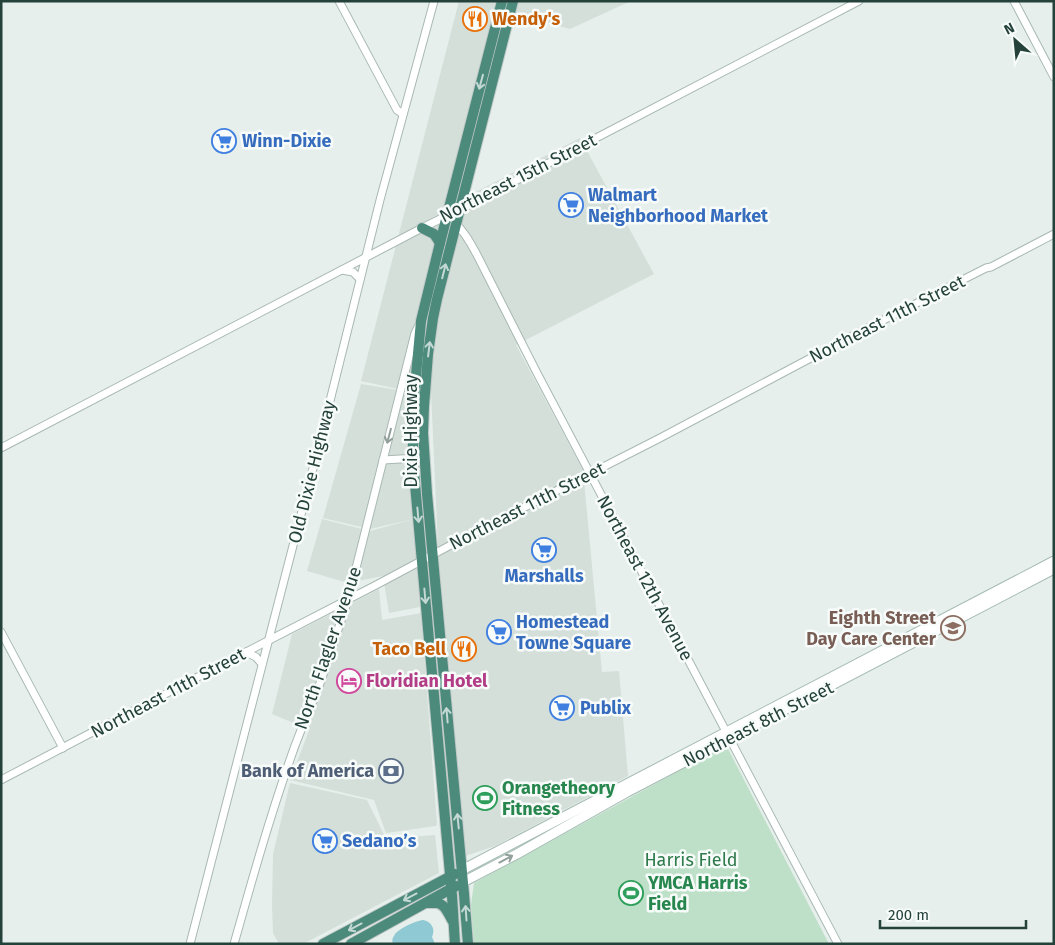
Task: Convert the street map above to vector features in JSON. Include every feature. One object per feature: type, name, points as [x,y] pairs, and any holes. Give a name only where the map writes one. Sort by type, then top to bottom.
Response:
[{"type":"highway","points":[[455,944],[422,561],[419,458],[413,408],[421,322],[502,1]]},
{"type":"highway","name":"Dixie Highway","points":[[468,944],[432,555],[419,458],[429,346],[437,299],[456,223],[463,206],[513,1]]},
{"type":"highway","points":[[493,80],[492,65],[503,19],[502,14],[499,13]]},
{"type":"highway","points":[[463,206],[458,196],[468,152],[466,142]]},
{"type":"highway","points":[[422,228],[434,234],[440,243]]},
{"type":"highway","points":[[432,668],[443,667]]},
{"type":"highway","points":[[327,943],[342,939],[462,870]]},
{"type":"highway","points":[[350,944],[463,882]]},
{"type":"highway","points":[[424,904],[437,902],[441,904],[454,923]]},
{"type":"main road","name":"Northeast 8th Street","points":[[463,882],[528,847],[572,818],[625,788],[1050,567]]},
{"type":"main road","name":"Northeast 8th Street","points":[[462,870],[524,838],[572,818]]},
{"type":"main road","points":[[524,838],[528,847]]},
{"type":"street","points":[[340,1],[397,110],[403,114]]},
{"type":"street","name":"Old Dixie Highway","points":[[190,944],[342,355],[365,258],[434,1]]},
{"type":"street","name":"Northeast 15th Street","points":[[1,448],[859,1]]},
{"type":"street","points":[[1014,1],[1054,77]]},
{"type":"street","name":"Northeast 12th Avenue","points":[[446,217],[456,223],[476,253],[537,374],[838,944]]},
{"type":"street","name":"Northeast 11th Street","points":[[1,780],[854,335],[1054,234]]},
{"type":"street","points":[[342,270],[353,272],[360,279]]},
{"type":"street","name":"North Flagler Avenue","points":[[234,944],[264,836],[348,600],[415,333],[421,322]]},
{"type":"street","points":[[383,460],[419,458]]},
{"type":"street","points":[[1,632],[63,748]]},
{"type":"street","points":[[246,652],[256,657],[262,664]]},
{"type":"shaded area","points":[[459,1],[631,1],[570,29],[496,8],[443,209],[580,138],[654,274],[516,345],[583,470],[602,672],[619,671],[628,776],[495,846],[465,856],[438,547],[431,392],[398,389],[361,381]]},
{"type":"shaded area","points":[[361,384],[410,392],[407,448],[415,518],[420,607],[389,613],[383,576],[348,583],[307,571],[322,519],[370,531],[414,519],[370,529],[323,518]]},
{"type":"shaded area","points":[[379,589],[382,620],[421,613],[437,824],[436,826],[386,833],[374,800],[290,780],[310,728],[272,714],[292,634]]},
{"type":"shaded area","points":[[290,783],[367,800],[388,843],[397,838],[435,835],[439,873],[303,944],[279,944],[273,933],[273,854]]},
{"type":"green space","name":"Harris Field","points":[[726,745],[829,944],[474,944],[471,905],[474,883]]},
{"type":"water","points":[[423,920],[432,926],[432,937],[435,944],[393,944],[393,938],[402,928]]},
{"type":"place","name":"Wendy's","points":[[475,19]]},
{"type":"place","name":"Winn-Dixie","points":[[224,141]]},
{"type":"place","name":"Walmart Neighborhood Market","points":[[571,205]]},
{"type":"place","name":"Marshalls","points":[[544,550]]},
{"type":"place","name":"Eighth Street Day Care Center","points":[[953,628]]},
{"type":"place","name":"Homestead Towne Square","points":[[499,632]]},
{"type":"place","name":"Taco Bell","points":[[464,649]]},
{"type":"place","name":"Floridian Hotel","points":[[349,681]]},
{"type":"place","name":"Publix","points":[[562,708]]},
{"type":"place","name":"Bank of America","points":[[391,771]]},
{"type":"place","name":"Orangetheory Fitness","points":[[485,798]]},
{"type":"place","name":"Sedano’s","points":[[325,841]]},
{"type":"place","name":"YMCA Harris Field","points":[[631,893]]}]
